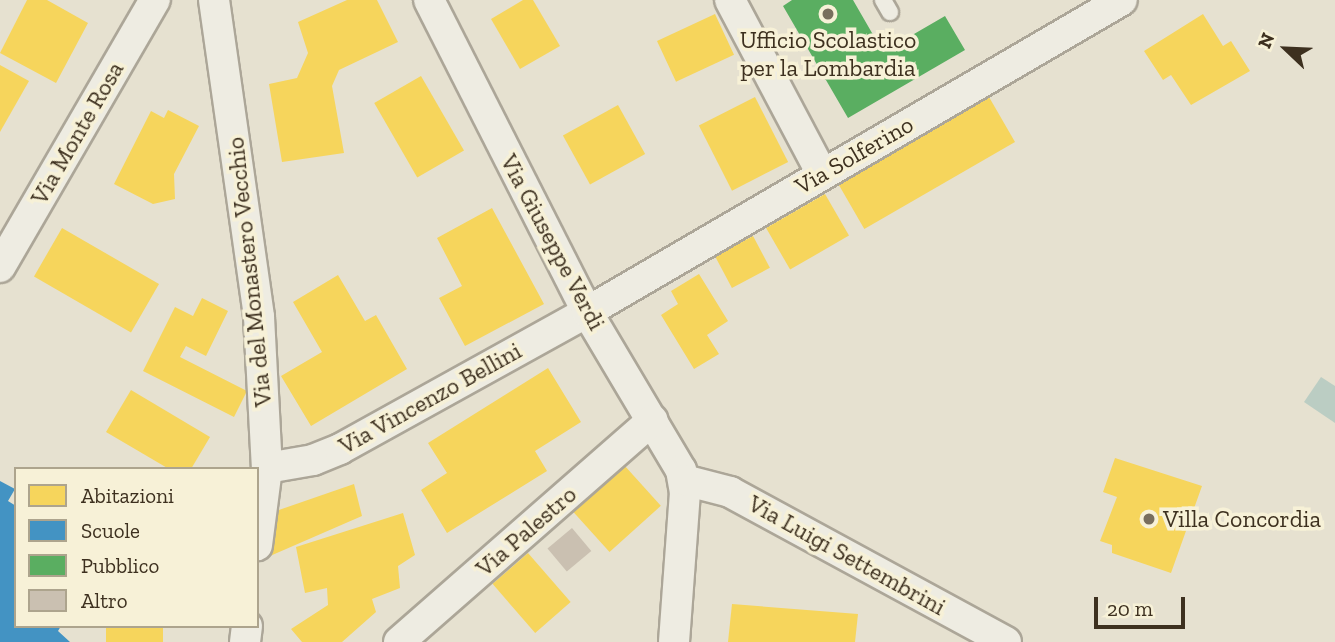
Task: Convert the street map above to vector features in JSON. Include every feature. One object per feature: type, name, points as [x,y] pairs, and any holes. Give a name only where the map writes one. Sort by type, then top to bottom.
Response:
[{"type":"street","name":"Via Monte Rosa","points":[[0,267],[155,0]]},
{"type":"street","name":"Via del Monastero Vecchio","points":[[214,0],[259,317],[267,468],[259,530]]},
{"type":"street","name":"Via Giuseppe Verdi","points":[[429,0],[587,312],[653,420],[684,480]]},
{"type":"street","points":[[730,0],[822,173]]},
{"type":"street","name":"Via Solferino","points":[[587,312],[1122,0]]},
{"type":"street","name":"Via Vincenzo Bellini","points":[[267,468],[313,460],[340,449],[587,312]]},
{"type":"street","name":"Via Palestro","points":[[399,642],[653,420]]},
{"type":"street","points":[[674,642],[684,480]]},
{"type":"street","name":"Via Luigi Settembrini","points":[[684,480],[730,492],[1006,642]]},
{"type":"shaded area","points":[[1321,377],[1335,386],[1335,423],[1304,402]]},
{"type":"building: Abitazioni","points":[[27,0],[47,0],[88,23],[56,83],[0,53]]},
{"type":"building: Abitazioni","points":[[347,0],[377,0],[398,42],[339,70],[332,86],[344,153],[282,162],[269,84],[297,78],[308,53],[298,22]]},
{"type":"building: Abitazioni","points":[[523,0],[533,0],[560,46],[520,69],[491,19]]},
{"type":"building: Abitazioni","points":[[715,14],[734,55],[676,82],[657,41]]},
{"type":"building: Abitazioni","points":[[1203,14],[1223,46],[1231,41],[1250,71],[1191,105],[1171,75],[1163,80],[1144,51]]},
{"type":"building: Abitazioni","points":[[0,65],[29,81],[0,132]]},
{"type":"building: Abitazioni","points":[[421,76],[464,150],[417,177],[374,103]]},
{"type":"building: Abitazioni","points":[[755,97],[788,162],[732,191],[699,126]]},
{"type":"building: Abitazioni","points":[[989,97],[1015,142],[864,229],[838,184]]},
{"type":"building: Abitazioni","points":[[618,105],[645,154],[590,185],[563,136]]},
{"type":"building: Abitazioni","points":[[168,110],[199,126],[174,174],[175,199],[153,204],[114,184],[151,111],[164,118]]},
{"type":"building: Abitazioni","points":[[825,194],[849,236],[790,270],[766,228]]},
{"type":"building: Abitazioni","points":[[492,208],[544,304],[465,346],[439,298],[462,286],[437,238]]},
{"type":"building: Abitazioni","points":[[62,228],[159,284],[131,332],[34,276]]},
{"type":"building: Abitazioni","points":[[753,236],[770,268],[732,288],[715,256]]},
{"type":"building: Abitazioni","points":[[699,274],[728,321],[707,335],[719,354],[694,369],[661,315],[678,304],[671,291]]},
{"type":"building: Abitazioni","points":[[338,275],[365,321],[376,315],[407,369],[311,426],[281,376],[322,352],[293,302]]},
{"type":"building: Abitazioni","points":[[202,298],[228,311],[206,356],[186,346],[180,357],[247,391],[234,417],[143,371],[175,307],[193,316]]},
{"type":"building: Abitazioni","points":[[548,368],[581,422],[535,451],[547,471],[447,533],[421,490],[447,473],[428,443]]},
{"type":"building: Abitazioni","points":[[131,390],[210,437],[192,467],[166,467],[106,432]]},
{"type":"building: Abitazioni","name":"Villa Concordia","points":[[1115,458],[1202,486],[1171,573],[1112,553],[1112,545],[1100,541],[1117,497],[1103,492]]},
{"type":"building: Abitazioni","points":[[624,465],[661,506],[610,552],[573,511]]},
{"type":"building: Abitazioni","points":[[354,484],[362,516],[270,556],[276,511]]},
{"type":"building: Abitazioni","points":[[403,513],[415,555],[398,566],[400,588],[372,599],[376,612],[342,642],[302,642],[291,629],[328,605],[327,588],[305,593],[296,547]]},
{"type":"building: Abitazioni","points":[[528,553],[571,602],[535,633],[493,584]]},
{"type":"building: Abitazioni","points":[[732,604],[858,614],[855,642],[728,642]]},
{"type":"building: Abitazioni","points":[[106,628],[163,628],[163,642],[106,642]]},
{"type":"building: Scuole","points":[[0,481],[14,488],[8,501],[14,505],[14,628],[60,628],[58,631],[70,642],[0,642]]},
{"type":"building: Pubblico","points":[[792,0],[853,0],[883,52],[945,16],[965,50],[848,118],[783,6]]},
{"type":"building: Altro","points":[[572,528],[591,551],[567,572],[547,549]]},
{"type":"place","name":"Ufficio Scolastico per la Lombardia","points":[[828,14]]},
{"type":"place","name":"Villa Concordia","points":[[1149,519]]}]
